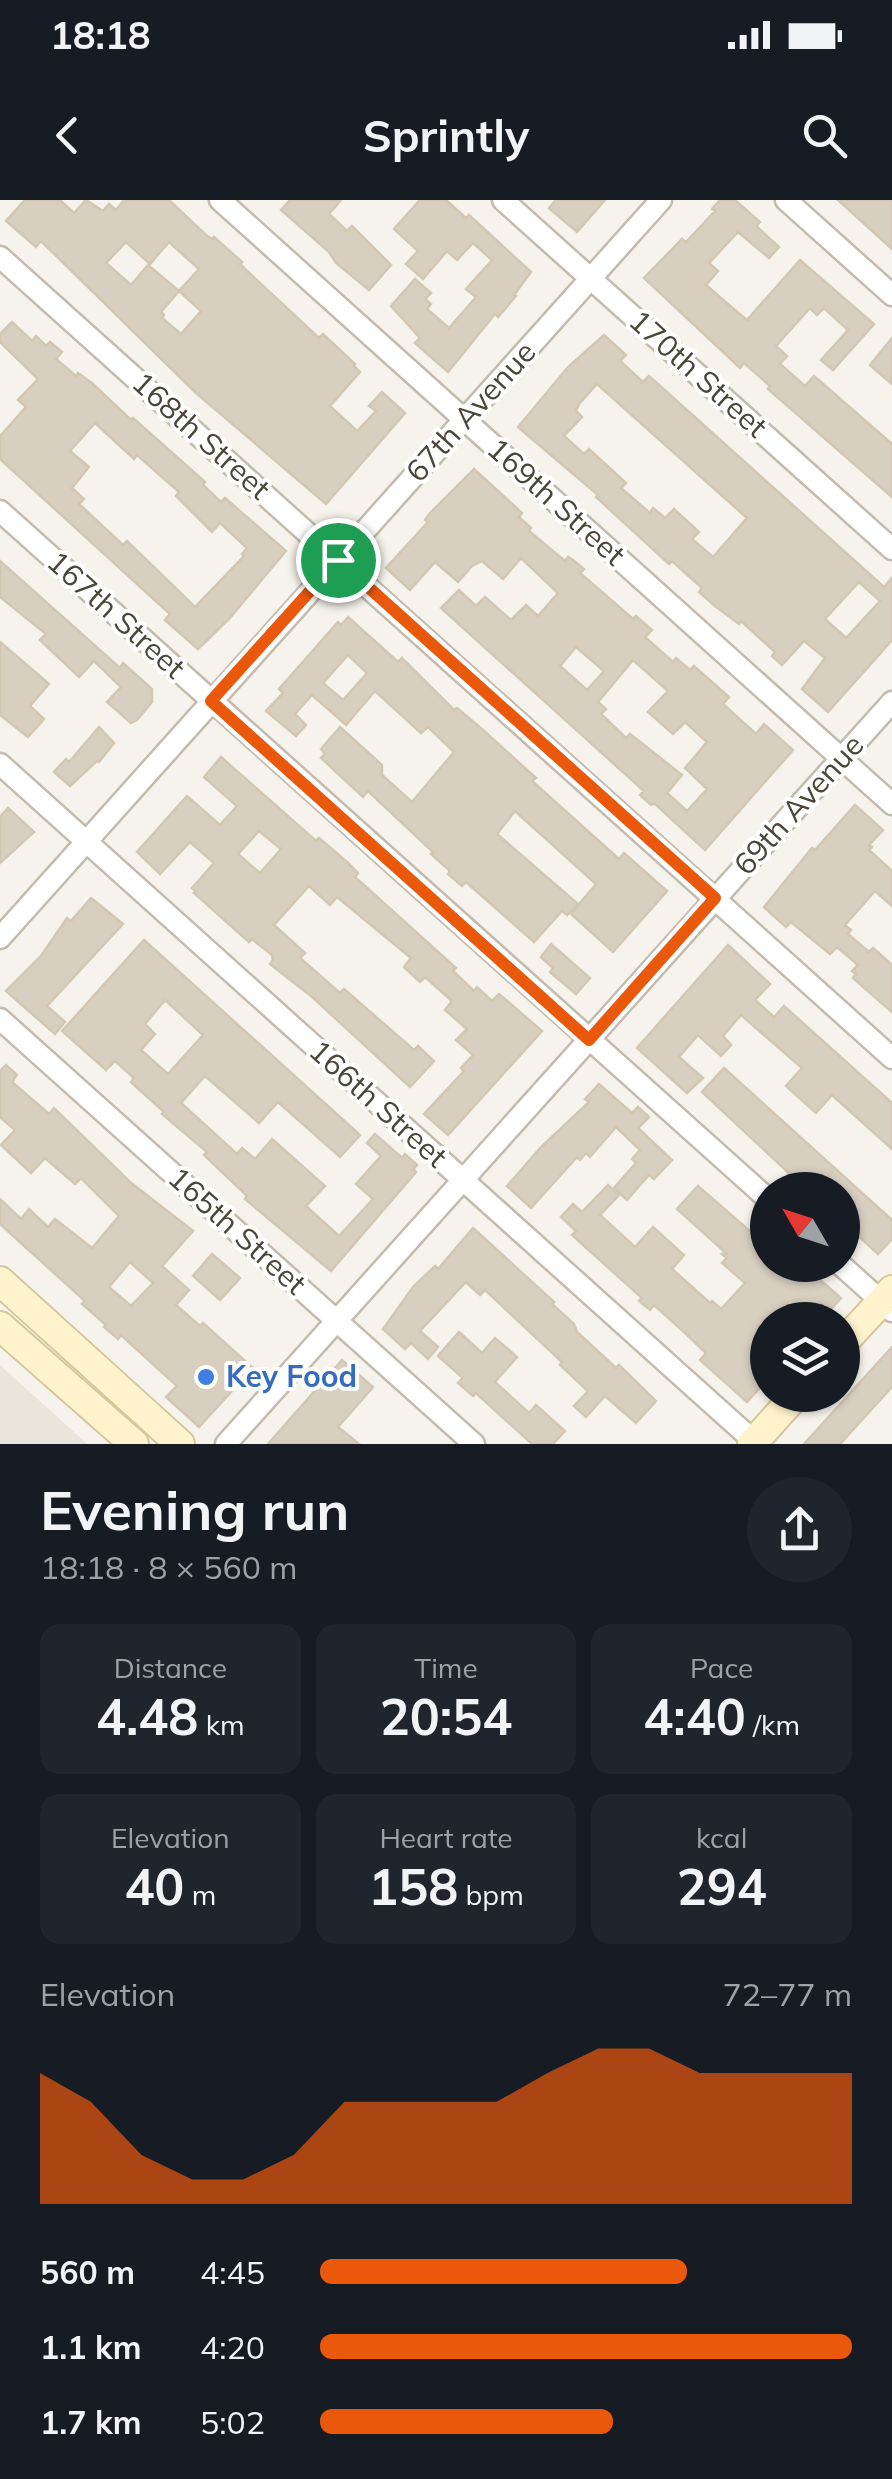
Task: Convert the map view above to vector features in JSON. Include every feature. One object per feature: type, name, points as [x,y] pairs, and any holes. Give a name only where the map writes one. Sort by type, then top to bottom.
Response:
[{"type":"street","name":"169th Street","points":[[220,200],[892,804]]},
{"type":"street","name":"170th Street","points":[[503,200],[892,549]]},
{"type":"street","name":"67th Avenue","points":[[0,938],[661,200]]},
{"type":"street","points":[[786,200],[892,295]]},
{"type":"street","name":"168th Street","points":[[0,256],[892,1058]]},
{"type":"street","name":"167th Street","points":[[0,511],[750,1184]]},
{"type":"street","name":"69th Avenue","points":[[226,1444],[892,702]]},
{"type":"street","name":"166th Street","points":[[0,764],[754,1443]]},
{"type":"street","name":"165th Street","points":[[0,1018],[474,1444]]},
{"type":"street","points":[[0,1280],[180,1444]]},
{"type":"street","points":[[860,1280],[888,1301],[860,1327]]},
{"type":"street","points":[[0,1326],[134,1444]]},
{"type":"street","points":[[754,1443],[781,1412]]},
{"type":"shaded area","points":[[0,1365],[87,1444],[0,1444]]},
{"type":"building","points":[[25,200],[60,200],[74,213],[86,200],[103,211],[109,204],[116,210],[124,200],[169,200],[242,262],[319,338],[323,334],[355,364],[360,372],[330,406],[357,431],[376,411],[369,406],[382,392],[405,413],[326,504],[196,393],[41,241],[36,247],[6,221]],"holes":[[[126,242],[150,264],[169,242],[199,269],[179,291],[148,265],[131,285],[106,263]],[[179,291],[201,311],[181,334],[162,318],[161,312]]]},
{"type":"building","points":[[290,200],[341,200],[329,214],[347,231],[352,226],[391,265],[369,290],[281,210]]},
{"type":"building","points":[[420,200],[446,200],[466,218],[469,215],[531,272],[516,296],[498,317],[495,314],[448,372],[415,343],[420,338],[391,306],[415,279],[431,293],[425,299],[431,304],[427,309],[449,328],[476,297],[466,289],[492,260],[473,243],[457,260],[447,251],[423,279],[406,264],[418,251],[394,229]]},
{"type":"building","points":[[556,200],[605,200],[577,232],[549,208]]},
{"type":"building","points":[[720,200],[735,200],[760,222],[756,226],[779,247],[769,258],[738,232],[709,263],[718,271],[706,285],[747,320],[800,260],[874,324],[833,370],[821,360],[848,330],[824,308],[817,315],[810,308],[776,346],[787,356],[780,364],[805,386],[814,376],[892,444],[892,497],[768,389],[770,386],[744,363],[740,368],[644,278],[682,239],[686,242],[715,211],[712,209]]},
{"type":"building","points":[[838,200],[892,200],[892,249]]},
{"type":"building","points":[[12,322],[32,341],[36,336],[46,346],[50,342],[62,352],[56,359],[93,384],[205,482],[203,485],[221,502],[225,498],[286,551],[229,619],[198,649],[165,620],[170,614],[0,459],[0,436],[26,407],[18,400],[38,379],[0,342],[0,334]],"holes":[[[95,423],[134,459],[137,455],[179,492],[176,496],[212,532],[220,523],[247,548],[244,556],[195,607],[127,541],[123,545],[79,504],[84,499],[72,488],[89,467],[70,451]]]},
{"type":"building","points":[[604,335],[626,355],[620,361],[643,382],[649,376],[884,587],[892,578],[892,640],[828,712],[802,689],[825,658],[804,641],[782,665],[772,656],[775,652],[741,621],[739,624],[715,606],[699,592],[702,588],[672,561],[669,564],[598,495],[518,427],[568,367]],"holes":[[[597,384],[747,518],[713,557],[692,539],[699,532],[674,509],[665,518],[653,508],[650,513],[621,488],[626,483],[589,449],[584,454],[564,436],[582,417],[576,411],[579,404]],[[859,582],[880,601],[846,638],[825,619]]]},
{"type":"building","points":[[892,338],[892,384],[870,365]]},
{"type":"building","points":[[474,469],[522,513],[519,517],[531,528],[529,531],[565,561],[568,557],[573,560],[584,569],[580,573],[633,619],[636,616],[652,630],[645,637],[673,662],[676,658],[690,670],[694,666],[729,697],[723,704],[756,734],[764,724],[793,750],[705,850],[640,795],[644,791],[441,608],[459,590],[476,606],[485,597],[511,620],[526,605],[538,616],[558,593],[521,558],[503,579],[482,561],[458,582],[435,562],[410,590],[386,568],[428,522],[425,520]],"holes":[[[576,647],[604,671],[587,690],[560,666]],[[633,660],[668,691],[648,712],[673,734],[685,722],[707,742],[685,768],[707,789],[687,811],[667,793],[682,775],[630,734],[626,738],[601,714],[606,709],[598,702]]]},
{"type":"building","points":[[0,561],[120,668],[123,663],[152,689],[152,702],[137,720],[131,723],[107,702],[121,687],[94,661],[79,677],[40,640],[46,634],[0,597]]},
{"type":"building","points":[[348,617],[398,662],[402,658],[454,710],[457,708],[536,778],[532,781],[619,859],[624,853],[667,891],[613,952],[571,914],[596,884],[515,811],[497,834],[578,904],[567,915],[562,911],[534,942],[466,882],[462,886],[448,874],[450,871],[433,852],[368,791],[363,797],[321,758],[325,754],[321,749],[340,727],[382,765],[382,775],[412,802],[454,752],[428,727],[421,733],[375,691],[346,725],[312,695],[295,714],[306,725],[296,736],[266,711],[283,693],[279,689],[338,622],[341,625]],"holes":[[[348,655],[367,673],[343,700],[323,683]]]},
{"type":"building","points":[[0,642],[49,684],[30,706],[44,719],[28,737],[0,715]]},
{"type":"building","points":[[99,727],[114,743],[99,762],[70,786],[54,772],[66,759],[69,762]]},
{"type":"building","points":[[221,757],[316,841],[319,838],[347,862],[358,873],[355,877],[456,968],[453,971],[474,991],[477,987],[492,1001],[499,994],[542,1031],[448,1135],[424,1114],[464,1071],[461,1068],[473,1055],[456,1040],[467,1029],[445,1010],[452,1001],[425,977],[420,982],[404,967],[411,958],[337,897],[330,905],[309,886],[274,925],[305,953],[300,958],[340,993],[344,989],[414,1050],[418,1046],[434,1061],[410,1087],[311,996],[270,964],[272,955],[252,939],[249,942],[194,893],[192,888],[214,863],[190,842],[160,874],[137,852],[187,796],[220,825],[237,806],[204,777]],"holes":[[[259,831],[281,849],[260,873],[238,854]]]},
{"type":"building","points":[[855,805],[883,830],[869,850],[892,871],[892,906],[875,891],[845,925],[851,930],[848,934],[869,952],[873,948],[892,965],[892,1012],[853,978],[856,974],[852,971],[858,965],[837,947],[830,954],[791,922],[786,927],[764,907],[812,848],[815,850]]},
{"type":"building","points":[[8,808],[34,832],[0,863],[0,817]]},
{"type":"building","points":[[91,898],[123,924],[47,1006],[65,1022],[55,1034],[6,991],[41,956],[67,918],[71,921]]},
{"type":"building","points":[[144,940],[360,1135],[340,1157],[278,1102],[259,1123],[205,1076],[181,1103],[237,1154],[242,1148],[255,1159],[272,1139],[325,1186],[306,1206],[339,1236],[373,1199],[356,1184],[381,1156],[367,1143],[375,1134],[402,1158],[405,1154],[417,1165],[413,1169],[416,1172],[331,1271],[245,1199],[247,1196],[204,1155],[207,1152],[162,1114],[115,1061],[106,1070],[62,1031]],"holes":[[[165,1000],[203,1035],[168,1074],[141,1050],[155,1034],[145,1024]]]},
{"type":"building","points":[[551,944],[590,978],[576,994],[550,972],[553,968],[541,957]]},
{"type":"building","points":[[728,945],[770,984],[755,1000],[774,1017],[784,1006],[892,1103],[892,1149],[832,1095],[816,1113],[786,1086],[802,1068],[741,1015],[723,1036],[731,1045],[721,1056],[698,1035],[679,1057],[703,1078],[687,1093],[637,1048]]},
{"type":"building","points":[[6,1065],[17,1075],[12,1082],[49,1114],[54,1108],[130,1182],[193,1231],[162,1266],[189,1290],[176,1305],[200,1326],[203,1323],[253,1368],[199,1427],[166,1397],[177,1386],[121,1335],[118,1339],[104,1327],[82,1304],[85,1301],[0,1224],[0,1199],[21,1219],[29,1209],[48,1227],[55,1219],[92,1248],[119,1216],[81,1178],[75,1184],[45,1158],[31,1173],[1,1145],[15,1130],[0,1117],[0,1071]],"holes":[[[130,1262],[153,1283],[131,1306],[109,1287]]]},
{"type":"building","points":[[724,1068],[839,1172],[788,1172],[702,1092]]},
{"type":"building","points":[[599,1084],[632,1113],[638,1107],[649,1117],[638,1128],[672,1160],[654,1179],[649,1175],[627,1200],[614,1188],[636,1163],[632,1159],[640,1150],[616,1127],[590,1157],[586,1153],[580,1160],[577,1157],[531,1208],[507,1186],[589,1102],[585,1099]]},
{"type":"building","points":[[608,1185],[619,1195],[600,1215],[635,1247],[653,1227],[684,1255],[672,1269],[721,1309],[745,1283],[722,1263],[727,1258],[722,1254],[726,1253],[677,1209],[698,1186],[750,1231],[750,1282],[823,1282],[841,1298],[837,1302],[750,1302],[747,1402],[700,1360],[706,1353],[684,1332],[654,1305],[650,1310],[639,1301],[642,1298],[572,1235],[576,1231],[561,1217],[573,1204],[582,1212]]},
{"type":"building","points":[[860,1191],[892,1220],[892,1239],[878,1254],[860,1238]]},
{"type":"building","points":[[473,1228],[554,1302],[577,1332],[656,1401],[636,1423],[605,1396],[586,1417],[574,1406],[588,1391],[485,1290],[480,1295],[466,1282],[420,1331],[438,1347],[428,1359],[411,1343],[405,1349],[383,1329],[413,1287],[435,1266],[438,1269]]},
{"type":"building","points":[[212,1254],[240,1278],[220,1300],[193,1276]]},
{"type":"building","points":[[459,1332],[482,1353],[495,1338],[517,1357],[495,1382],[529,1413],[536,1405],[565,1431],[553,1444],[532,1444],[476,1393],[473,1396],[458,1383],[463,1378],[438,1356]]},
{"type":"building","points":[[892,1347],[892,1387],[840,1444],[804,1444],[833,1412],[860,1412],[860,1382]]},
{"type":"building","points":[[342,1360],[373,1387],[338,1427],[359,1444],[268,1444]]},
{"type":"place","name":"Key Food","points":[[206,1377]]},
{"type":"route","points":[[338,560],[715,898],[589,1040],[211,701],[338,560]]}]
